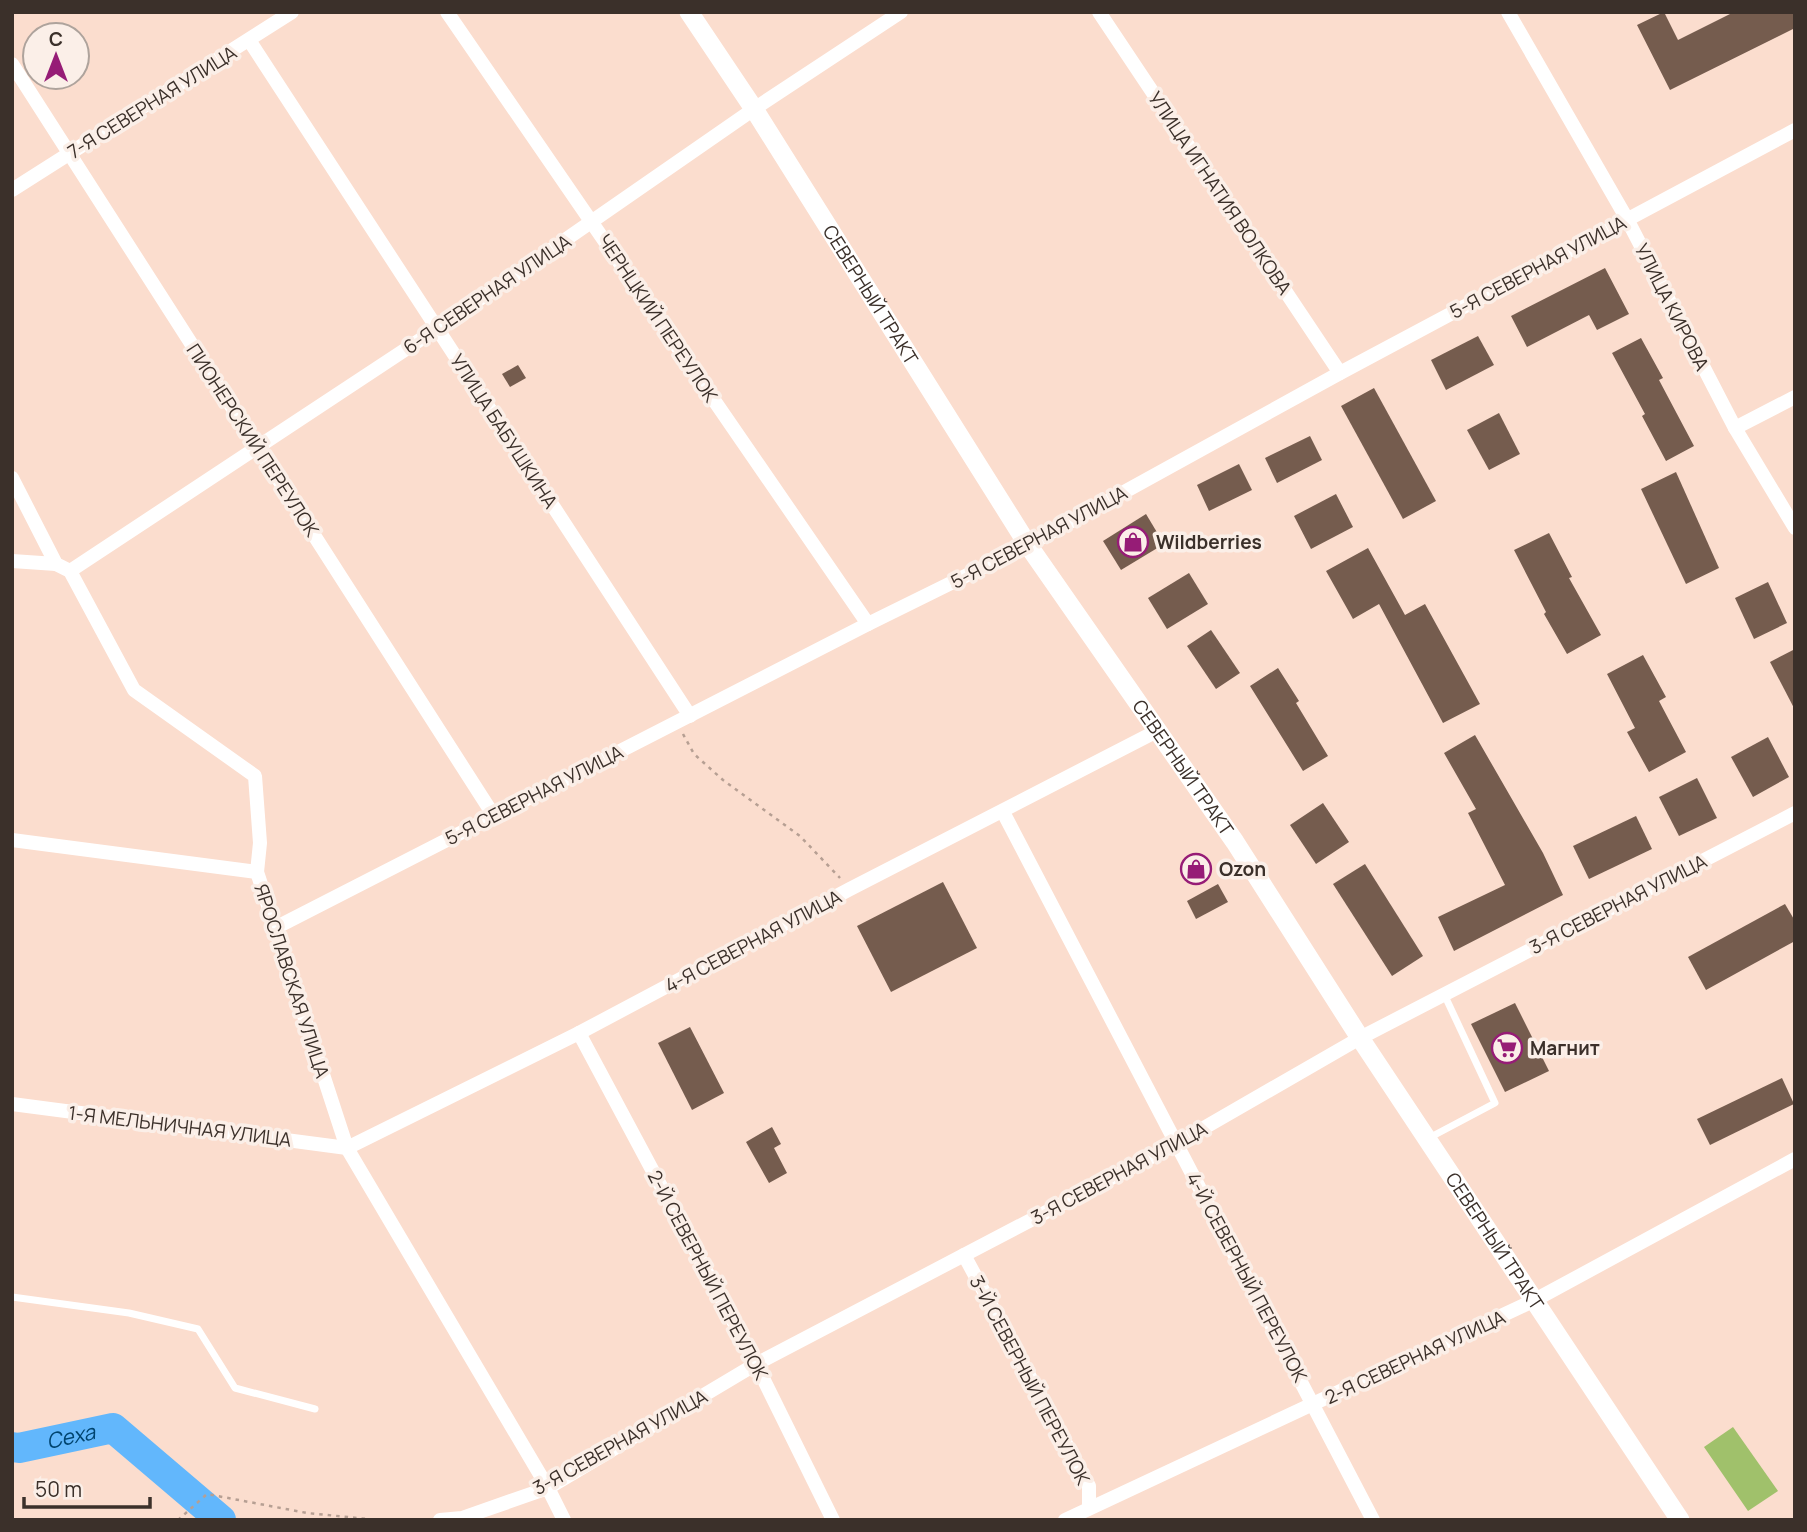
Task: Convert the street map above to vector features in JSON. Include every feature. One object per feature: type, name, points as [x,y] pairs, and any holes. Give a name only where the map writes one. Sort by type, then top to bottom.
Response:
[{"type":"street","name":"7-Я СЕВЕРНАЯ УЛИЦА","points":[[12,190],[292,12]]},
{"type":"street","name":"ЧЕРНЦКИЙ ПЕРЕУЛОК","points":[[447,12],[868,624]]},
{"type":"street","name":"СЕВЕРНЫЙ ТРАКТ","points":[[689,12],[754,109],[1028,545],[1242,853],[1360,1038],[1680,1520]]},
{"type":"street","name":"6-Я СЕВЕРНАЯ УЛИЦА","points":[[70,571],[438,328],[754,109],[901,12]]},
{"type":"street","name":"УЛИЦА ИГНАТИЯ ВОЛКОВА","points":[[1099,12],[1340,373]]},
{"type":"street","name":"УЛИЦА КИРОВА","points":[[1508,12],[1627,219],[1735,428],[1795,528]]},
{"type":"street","name":"УЛИЦА БАБУШКИНА","points":[[249,40],[438,328],[683,719]]},
{"type":"street","name":"ПИОНЕРСКИЙ ПЕРЕУЛОК","points":[[12,64],[494,816]]},
{"type":"street","name":"5-Я СЕВЕРНАЯ УЛИЦА","points":[[275,928],[868,624],[1028,545],[1340,373],[1795,130]]},
{"type":"street","points":[[1735,428],[1795,397]]},
{"type":"street","points":[[12,478],[56,564]]},
{"type":"street","points":[[12,561],[56,564],[70,571]]},
{"type":"street","name":"ЯРОСЛАВСКАЯ УЛИЦА","points":[[70,571],[134,690],[254,776],[260,843],[257,872],[347,1148],[548,1488],[564,1520]]},
{"type":"street","name":"4-Я СЕВЕРНАЯ УЛИЦА","points":[[347,1148],[579,1032],[1157,731]]},
{"type":"street","name":"4-Й СЕВЕРНЫЙ ПЕРЕУЛОК","points":[[1003,811],[1314,1405],[1367,1518]]},
{"type":"street","name":"3-Я СЕВЕРНАЯ УЛИЦА","points":[[440,1520],[462,1518],[548,1488],[756,1364],[1176,1144],[1360,1038],[1795,813]]},
{"type":"street","points":[[12,840],[257,872]]},
{"type":"street","name":"2-Й СЕВЕРНЫЙ ПЕРЕУЛОК","points":[[579,1032],[756,1364],[833,1520]]},
{"type":"street","name":"1-Я МЕЛЬНИЧНАЯ УЛИЦА","points":[[12,1104],[347,1148]]},
{"type":"street","name":"2-Я СЕВЕРНАЯ УЛИЦА","points":[[1065,1520],[1533,1301],[1795,1159]]},
{"type":"street","name":"3-Й СЕВЕРНЫЙ ПЕРЕУЛОК","points":[[964,1255],[1089,1486],[1089,1507]]},
{"type":"lane","points":[[1427,1139],[1495,1103],[1444,994]]},
{"type":"lane","points":[[12,1297],[129,1313],[198,1329],[235,1388],[315,1409]]},
{"type":"path","points":[[683,719],[694,754],[800,836],[850,889]]},
{"type":"path","points":[[178,1520],[207,1494],[307,1513],[378,1520]]},
{"type":"green space","points":[[1733,1427],[1778,1491],[1748,1511],[1704,1447]]},
{"type":"building","points":[[1664,12],[1678,40],[1734,12],[1795,12],[1795,28],[1670,90],[1637,25]]},
{"type":"building","points":[[1605,268],[1629,314],[1597,330],[1589,315],[1527,347],[1511,316]]},
{"type":"building","points":[[1478,336],[1494,365],[1446,390],[1431,360]]},
{"type":"building","points":[[1641,338],[1663,378],[1659,380],[1694,446],[1666,461],[1642,416],[1645,414],[1612,353]]},
{"type":"building","points":[[518,365],[526,378],[510,387],[502,374]]},
{"type":"building","points":[[1374,388],[1436,501],[1403,519],[1341,406]]},
{"type":"building","points":[[1499,413],[1520,454],[1489,470],[1467,430]]},
{"type":"building","points":[[1310,436],[1322,460],[1277,483],[1265,458]]},
{"type":"building","points":[[1239,464],[1252,490],[1209,511],[1197,485]]},
{"type":"building","points":[[1676,472],[1719,568],[1686,584],[1641,489]]},
{"type":"building","points":[[1336,494],[1353,527],[1311,549],[1294,516]]},
{"type":"building","name":"Wildberries","points":[[1146,514],[1164,544],[1121,570],[1103,541]]},
{"type":"building","points":[[1549,533],[1572,577],[1569,578],[1601,635],[1567,654],[1544,614],[1546,612],[1514,550]]},
{"type":"building","points":[[1368,548],[1405,615],[1425,604],[1480,704],[1443,723],[1379,604],[1353,619],[1326,571]]},
{"type":"building","points":[[1189,573],[1208,604],[1167,629],[1148,598]]},
{"type":"building","points":[[1768,582],[1787,623],[1754,639],[1735,598]]},
{"type":"building","points":[[1211,630],[1240,673],[1216,689],[1187,646]]},
{"type":"building","points":[[1795,649],[1795,710],[1770,662]]},
{"type":"building","points":[[1643,655],[1666,697],[1659,701],[1686,752],[1649,772],[1627,732],[1635,728],[1607,674]]},
{"type":"building","points":[[1278,668],[1328,756],[1303,771],[1250,686]]},
{"type":"building","points":[[1475,735],[1543,853],[1563,895],[1454,951],[1438,917],[1505,885],[1468,813],[1476,809],[1444,753]]},
{"type":"building","points":[[1768,737],[1789,777],[1753,797],[1731,757]]},
{"type":"building","points":[[1697,778],[1717,818],[1679,836],[1659,797]]},
{"type":"building","points":[[1323,803],[1349,842],[1316,864],[1290,825]]},
{"type":"building","points":[[1636,816],[1652,849],[1589,879],[1573,846]]},
{"type":"building","points":[[1365,864],[1423,956],[1392,976],[1333,884]]},
{"type":"building","points":[[943,882],[977,948],[891,992],[857,926]]},
{"type":"building","points":[[1218,884],[1228,902],[1196,919],[1187,901]]},
{"type":"building","points":[[1785,904],[1795,921],[1795,941],[1706,990],[1688,957]]},
{"type":"building","points":[[1515,1003],[1549,1071],[1505,1092],[1471,1024]]},
{"type":"building","points":[[690,1027],[724,1093],[692,1110],[658,1043]]},
{"type":"building","points":[[1782,1078],[1794,1104],[1710,1145],[1697,1119]]},
{"type":"building","points":[[772,1127],[781,1144],[774,1148],[787,1173],[769,1183],[746,1142]]},
{"type":"waterway","name":"Сеха","points":[[12,1447],[19,1448],[113,1428],[221,1520]]},
{"type":"place","name":"Wildberries","points":[[1133,542]]},
{"type":"place","name":"Ozon","points":[[1196,869]]},
{"type":"place","name":"Магнит","points":[[1507,1048]]}]
